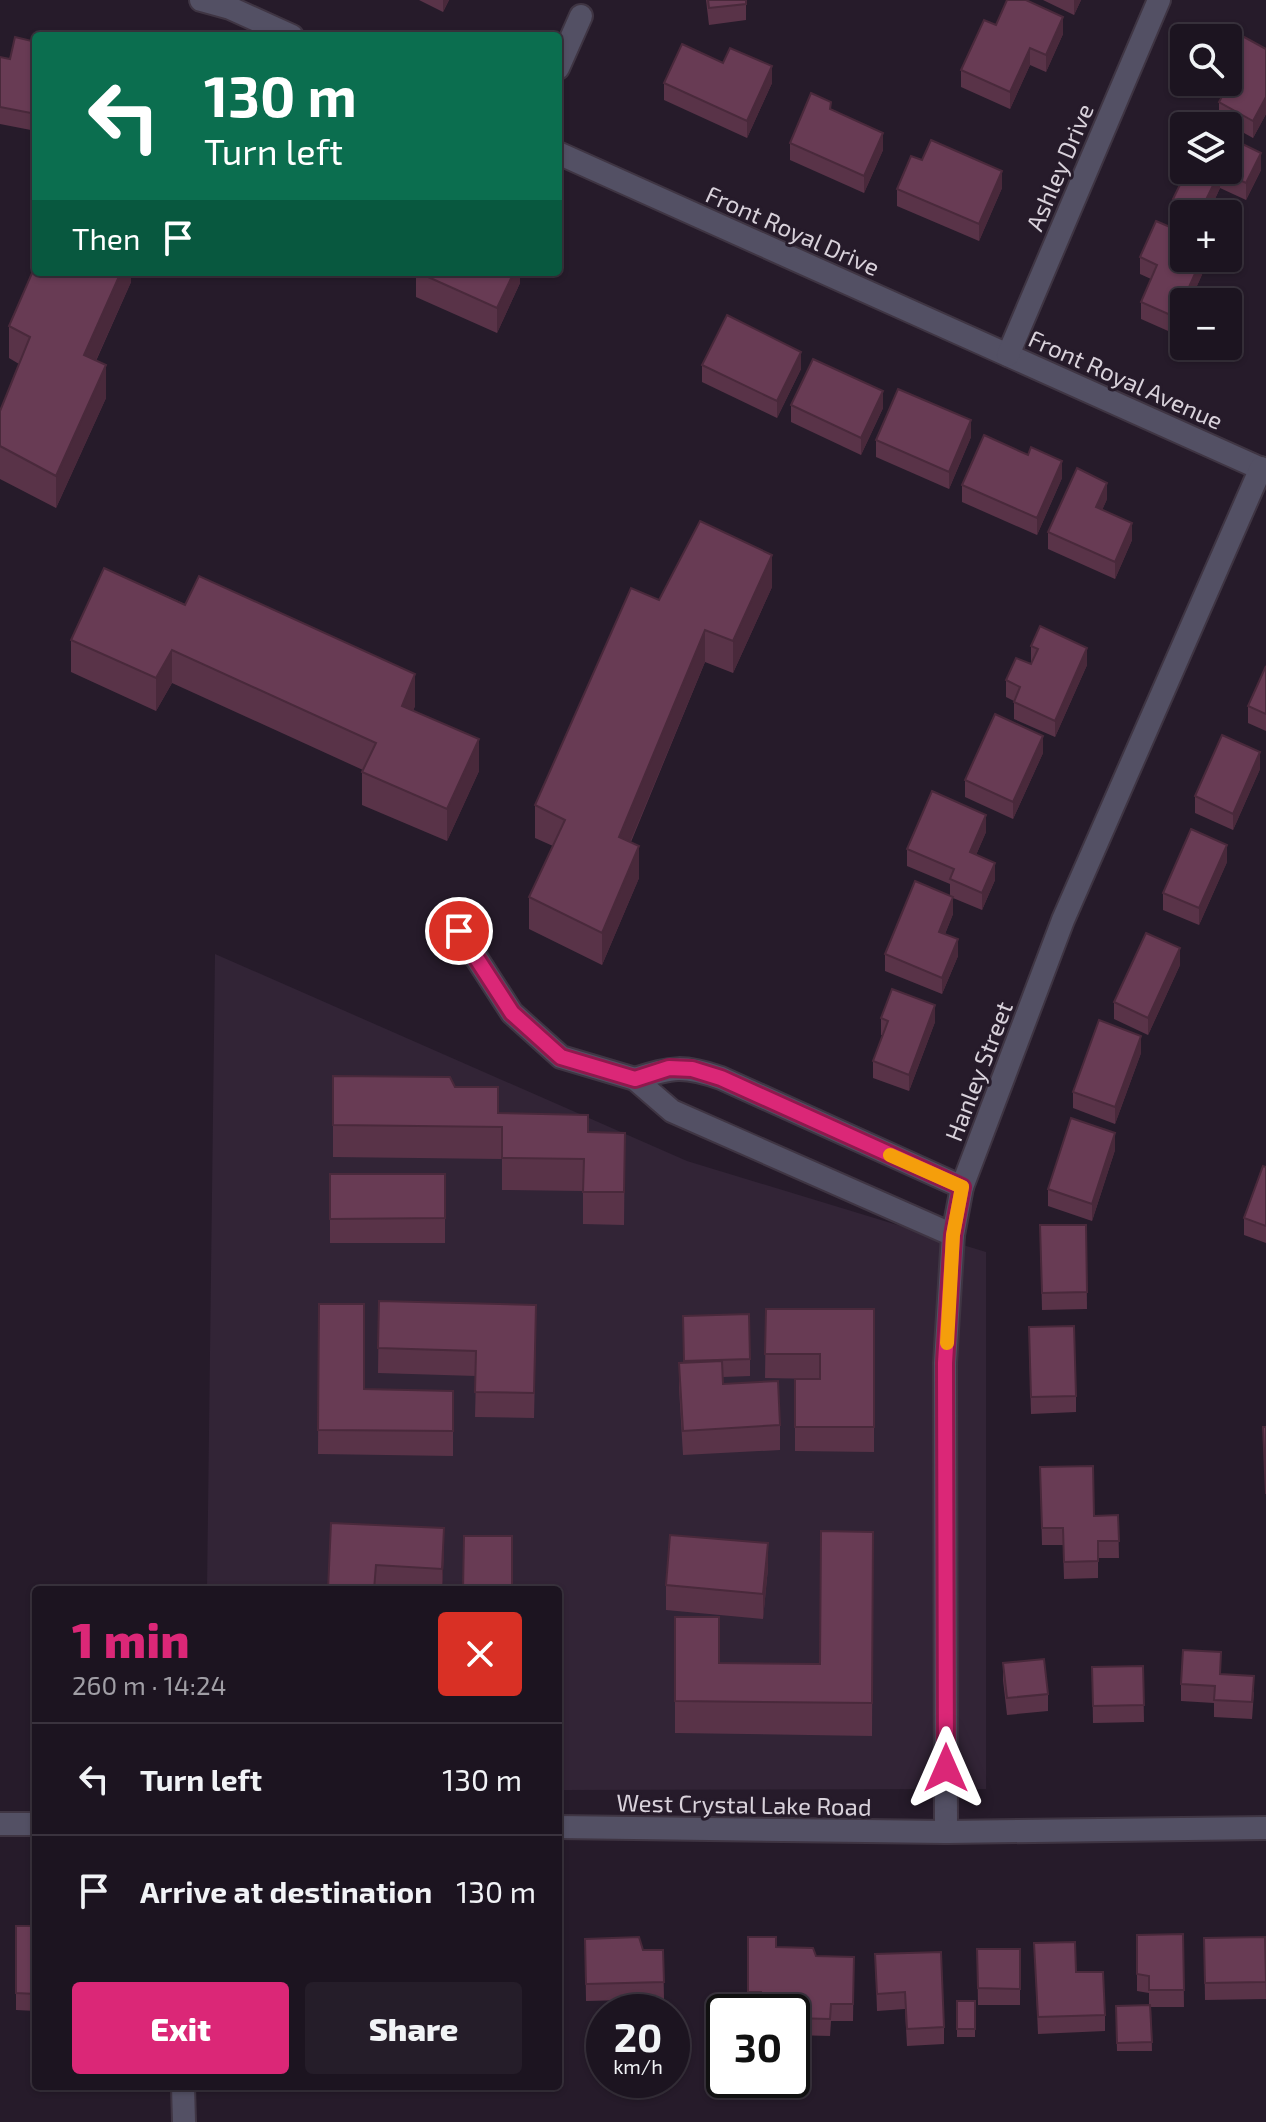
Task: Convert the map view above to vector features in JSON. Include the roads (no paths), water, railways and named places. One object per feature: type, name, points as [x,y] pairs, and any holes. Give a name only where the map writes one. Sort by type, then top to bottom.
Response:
[{"type":"street","points":[[201,0],[230,8],[283,32]]},
{"type":"street","name":"Ashley Drive","points":[[1008,355],[1159,0]]},
{"type":"street","points":[[562,59],[581,16]]},
{"type":"street","name":"Front Royal Drive","points":[[562,155],[1008,355]]},
{"type":"street","name":"Front Royal Avenue","points":[[1008,355],[1264,469]]},
{"type":"street","name":"Hanley Street","points":[[946,1832],[945,1363],[953,1235],[962,1187],[1063,920],[1264,469]]},
{"type":"street","points":[[459,931],[512,1013],[561,1057],[635,1079],[672,1111],[953,1235]]},
{"type":"street","points":[[635,1079],[669,1068],[692,1069],[721,1078],[962,1187]]},
{"type":"street","points":[[0,1824],[32,1824]]},
{"type":"street","name":"West Crystal Lake Road","points":[[562,1827],[946,1832],[1266,1828]]},
{"type":"street","points":[[183,2090],[184,2122]]}]
